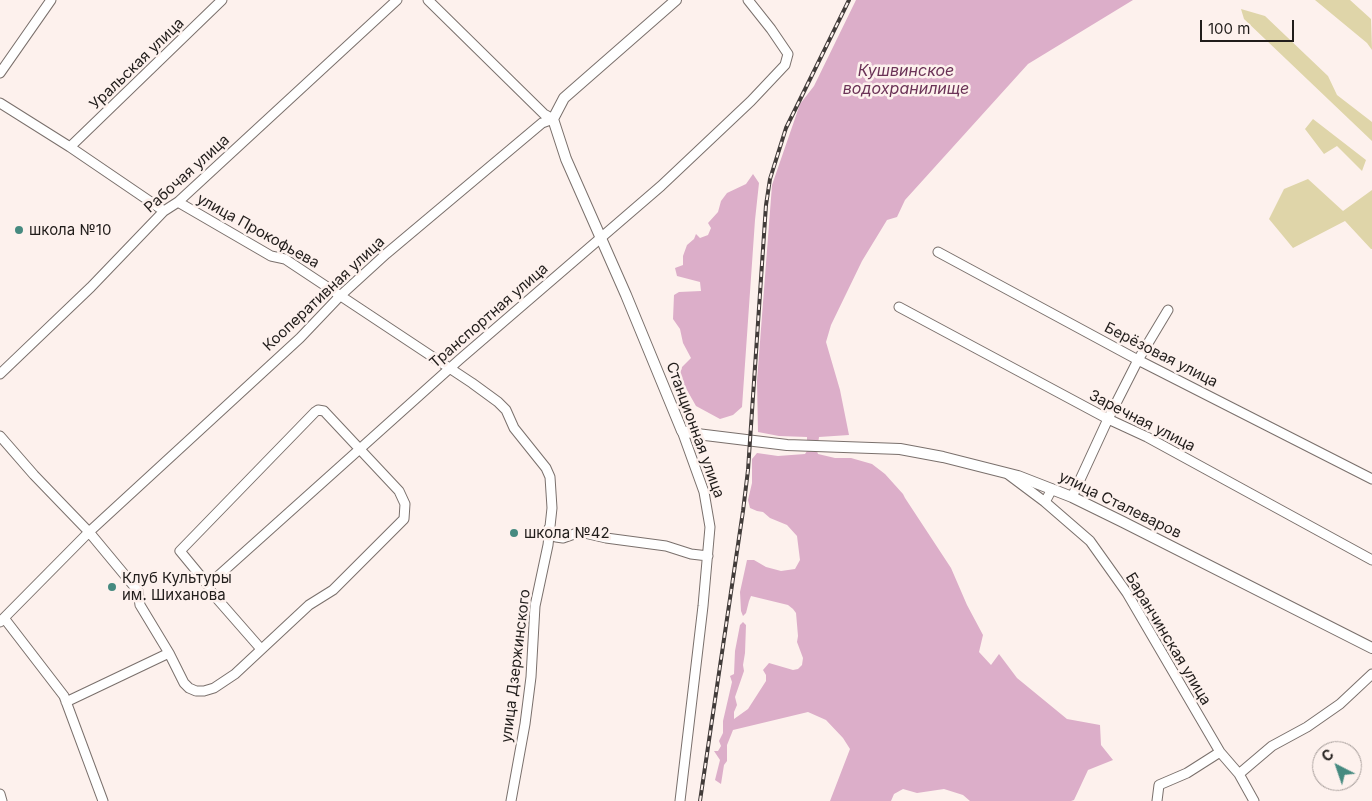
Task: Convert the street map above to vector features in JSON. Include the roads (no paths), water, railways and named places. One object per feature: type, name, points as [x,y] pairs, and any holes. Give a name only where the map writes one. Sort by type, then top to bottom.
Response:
[{"type":"main road","points":[[553,119],[564,98],[676,0]]},
{"type":"main road","name":"Станционная улица","points":[[553,119],[566,159],[626,295],[682,431]]},
{"type":"main road","name":"улица Сталеваров","points":[[682,431],[723,438],[787,445],[914,451],[1006,473],[1072,498],[1372,648]]},
{"type":"street","points":[[0,73],[51,0]]},
{"type":"street","name":"Уральская улица","points":[[70,147],[222,0]]},
{"type":"street","name":"Рабочая улица","points":[[0,374],[91,287],[164,211],[178,202],[397,0]]},
{"type":"street","points":[[428,0],[544,114],[553,119]]},
{"type":"street","name":"Транспортная улица","points":[[208,585],[450,368],[660,186],[744,107],[785,65],[788,54],[748,0]]},
{"type":"street","points":[[0,104],[70,147],[164,211]]},
{"type":"street","name":"Кооперативная улица","points":[[2,620],[89,532],[300,338],[340,296],[386,254],[542,123],[553,119]]},
{"type":"street","name":"улица Прокофьева","points":[[178,202],[271,256],[285,259],[498,402]]},
{"type":"street","name":"Берёзовая улица","points":[[938,252],[1138,360],[1372,479]]},
{"type":"street","name":"Заречная улица","points":[[899,308],[1147,438],[1372,560]]},
{"type":"street","points":[[1072,498],[1108,419],[1138,360],[1168,310]]},
{"type":"street","name":"улица Дзержинского","points":[[498,402],[506,410],[514,428],[546,468],[550,476],[552,508],[546,554],[535,606],[531,677],[525,724],[511,801]]},
{"type":"street","points":[[0,436],[34,476],[89,532],[138,591],[140,605],[184,683],[196,691],[204,691],[214,688],[235,674],[309,605],[333,590],[404,519],[405,504],[399,491],[329,416],[321,410],[315,412],[180,551],[208,585],[212,593],[261,649]]},
{"type":"street","name":"Станционная улица","points":[[680,801],[710,527],[707,503],[682,431]]},
{"type":"street","name":"Баранчинская улица","points":[[1006,473],[1045,502],[1090,541],[1127,592],[1220,752],[1239,774],[1254,801]]},
{"type":"street","points":[[1045,502],[1052,489]]},
{"type":"street","points":[[550,528],[556,536],[563,538]]},
{"type":"street","points":[[546,554],[554,544],[563,538],[580,532],[606,538],[666,546],[691,554],[708,556]]},
{"type":"street","points":[[2,620],[55,683],[66,702],[103,801]]},
{"type":"street","points":[[66,702],[169,654]]},
{"type":"street","points":[[1239,774],[1272,746],[1308,727],[1340,704],[1372,674]]},
{"type":"street","points":[[1157,801],[1159,785],[1187,773],[1220,752]]},
{"type":"street","points":[[0,794],[2,801]]},
{"type":"water","name":"Кушвинское водохранилище","points":[[856,0],[1133,0],[1028,64],[905,200],[897,217],[887,220],[862,261],[831,325],[826,342],[840,390],[849,435],[819,437],[817,451],[818,454],[835,458],[851,458],[872,464],[885,474],[903,494],[951,568],[967,605],[983,635],[979,652],[991,665],[999,654],[1017,678],[1067,719],[1100,725],[1101,745],[1113,760],[1088,770],[1074,800],[1071,801],[970,801],[963,795],[944,789],[917,793],[903,789],[894,794],[891,801],[830,801],[850,749],[843,738],[826,720],[808,712],[733,730],[727,745],[727,761],[724,765],[721,784],[715,780],[720,760],[714,751],[718,751],[721,746],[719,741],[723,733],[723,721],[732,682],[730,676],[734,674],[735,651],[740,625],[743,622],[746,625],[744,671],[735,697],[737,705],[734,719],[748,709],[766,681],[766,675],[763,670],[769,663],[793,670],[798,669],[802,665],[803,658],[797,642],[796,613],[793,609],[788,605],[751,596],[746,613],[743,616],[741,611],[740,592],[747,560],[754,560],[766,567],[781,571],[795,569],[800,560],[797,536],[787,525],[770,518],[763,512],[750,508],[748,500],[752,483],[752,459],[757,453],[778,456],[805,454],[807,451],[807,437],[779,436],[758,432],[757,381],[772,185],[800,104],[814,86]]},
{"type":"water","points":[[753,174],[759,183],[742,407],[733,415],[720,419],[696,406],[679,376],[682,367],[691,358],[683,343],[680,329],[673,319],[674,295],[679,292],[701,291],[700,282],[677,276],[675,268],[683,265],[683,256],[687,245],[694,239],[696,234],[700,238],[708,235],[711,228],[708,223],[718,212],[721,201],[727,193],[746,184]]},
{"type":"railway","points":[[700,801],[748,470],[766,205],[770,179],[786,128],[849,0]]},
{"type":"place","name":"школа №10","points":[[19,230]]},
{"type":"place","name":"школа №42","points":[[514,533]]},
{"type":"place","name":"Клуб Культуры им. Шиханова","points":[[112,587]]}]
